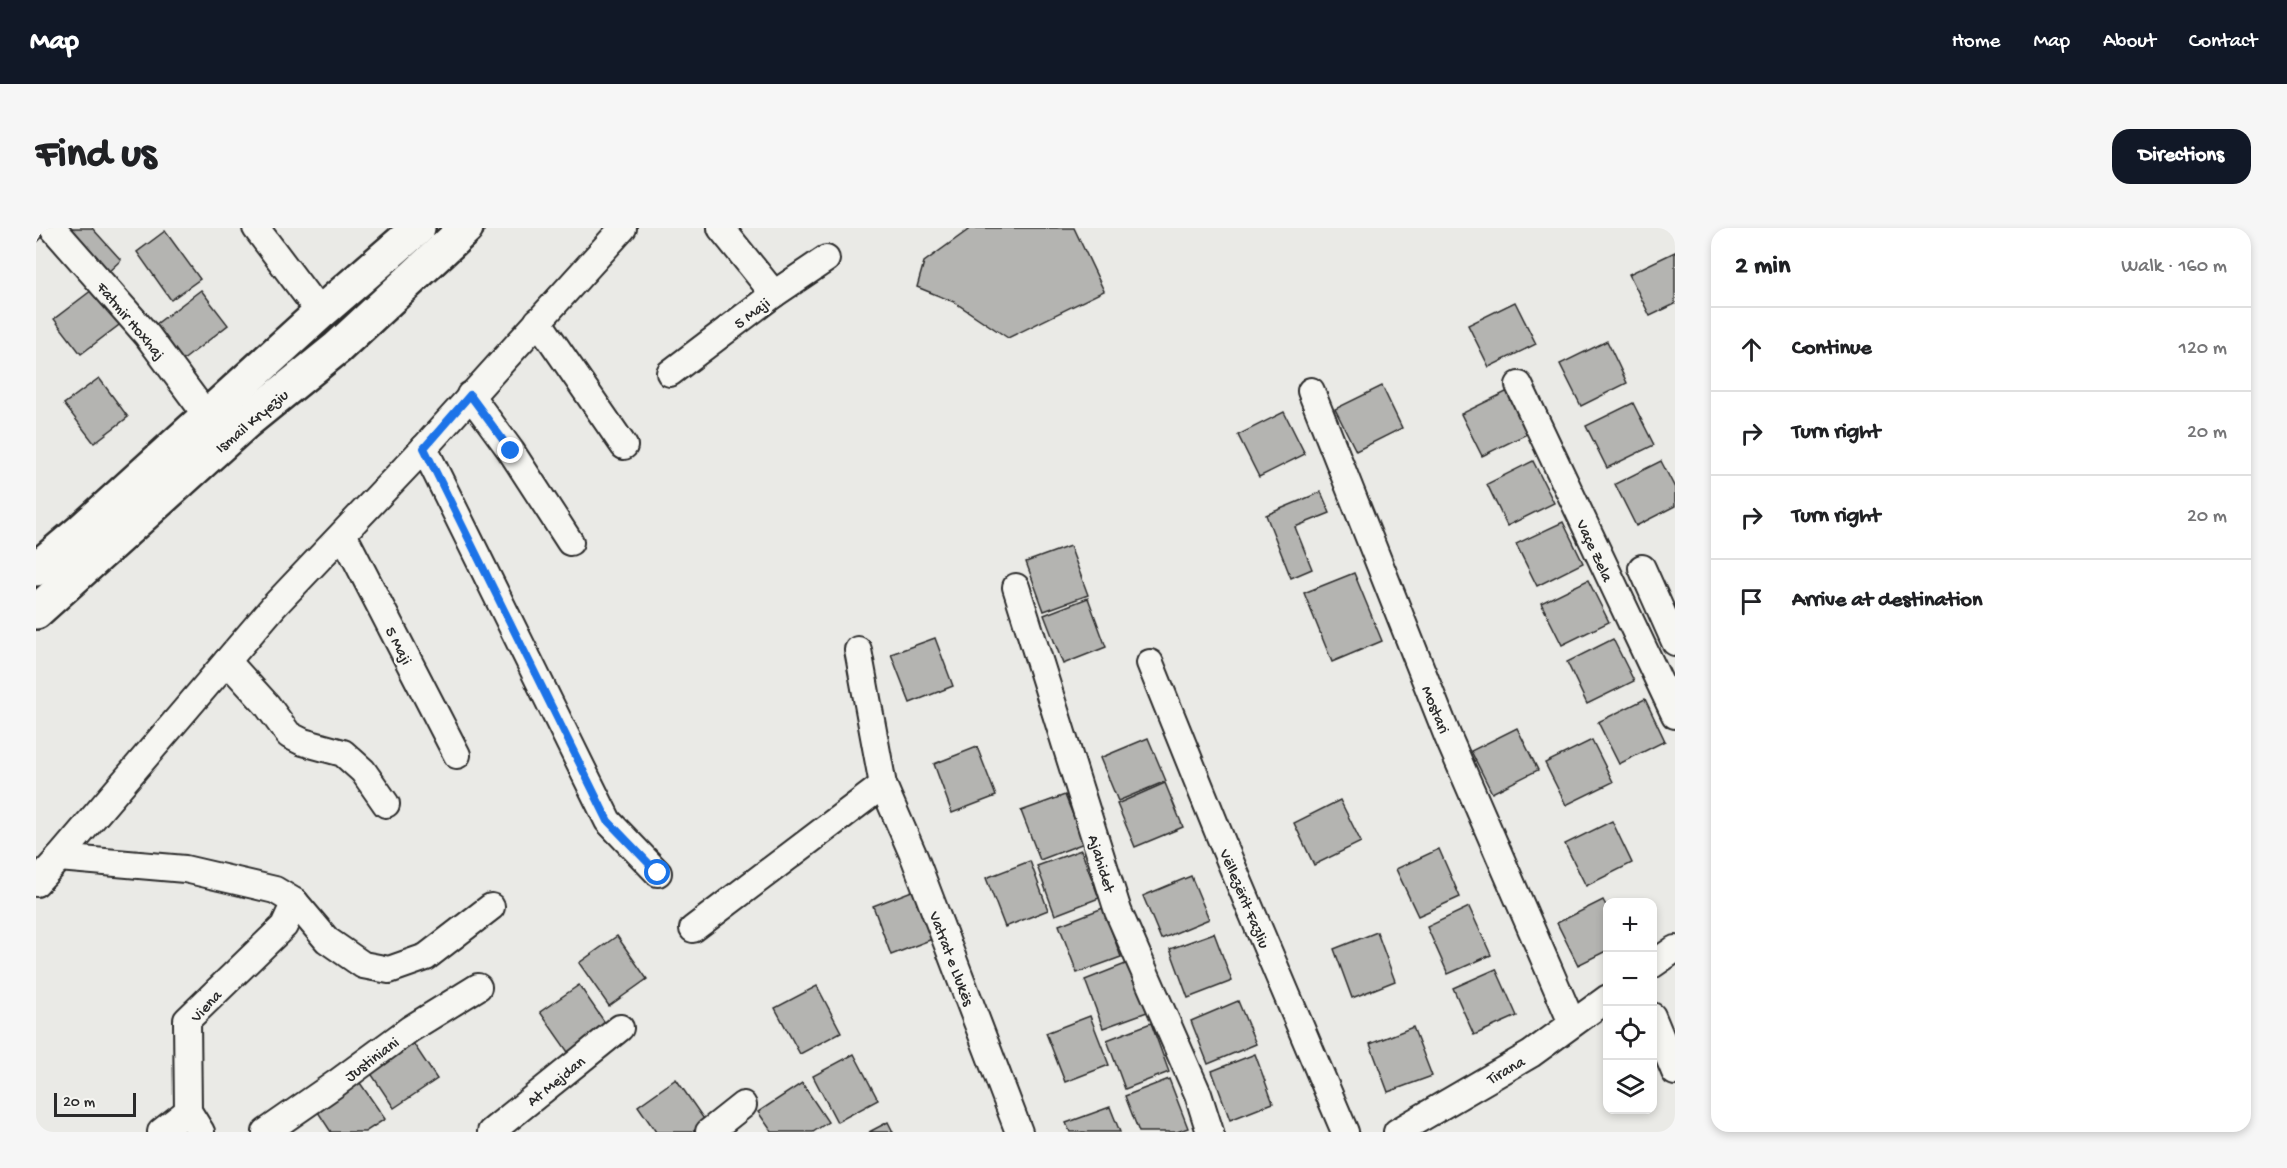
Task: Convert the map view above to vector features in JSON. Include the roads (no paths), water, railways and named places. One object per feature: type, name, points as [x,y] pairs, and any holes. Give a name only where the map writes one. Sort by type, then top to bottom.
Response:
[{"type":"main road","name":"Ismail Kryeziu","points":[[36,569],[417,228]]},
{"type":"main road","name":"Ismail Kryeziu","points":[[36,612],[246,422],[338,348],[466,228]]},
{"type":"street","name":"Fatmir Hoxhaj","points":[[52,228],[147,335],[207,416]]},
{"type":"street","points":[[256,228],[320,313]]},
{"type":"street","points":[[36,883],[60,858],[274,606],[424,448],[623,228]]},
{"type":"street","name":"5 Maji","points":[[721,228],[774,294]]},
{"type":"street","name":"5 Maji","points":[[670,372],[774,294],[826,259]]},
{"type":"street","points":[[538,321],[624,446]]},
{"type":"street","name":"Vaçe Zela","points":[[1519,385],[1675,715]]},
{"type":"street","name":"Mostari","points":[[1311,391],[1448,737],[1572,1023]]},
{"type":"street","points":[[470,395],[511,451],[570,542]]},
{"type":"street","points":[[424,448],[608,821],[658,873]]},
{"type":"street","name":"5 Maji","points":[[343,534],[457,755]]},
{"type":"street","points":[[1642,568],[1675,642]]},
{"type":"street","name":"Ajahidet","points":[[1016,587],[1118,911],[1198,1094],[1210,1132]]},
{"type":"street","name":"Vatrat e Llukës","points":[[858,650],[884,784],[1019,1132]]},
{"type":"street","points":[[227,661],[267,705],[289,735],[303,742],[343,753],[363,771],[386,804]]},
{"type":"street","name":"Vëllezërit Fazliu","points":[[1150,663],[1346,1132]]},
{"type":"street","points":[[693,929],[884,784]]},
{"type":"street","points":[[60,858],[185,869],[275,890],[295,902],[327,940],[363,965],[389,970],[426,957],[491,907]]},
{"type":"street","name":"Viena","points":[[194,1122],[187,1020],[284,926],[295,902]]},
{"type":"street","points":[[1657,962],[1675,949]]},
{"type":"street","name":"Justiniani","points":[[266,1132],[410,1029],[478,987]]},
{"type":"street","name":"Tirana","points":[[1397,1132],[1531,1054],[1603,1001]]},
{"type":"street","points":[[1657,1026],[1675,1072]]},
{"type":"street","name":"At Mejdan","points":[[491,1132],[620,1028]]},
{"type":"street","points":[[709,1132],[743,1106]]},
{"type":"street","points":[[161,1132],[194,1122]]}]
